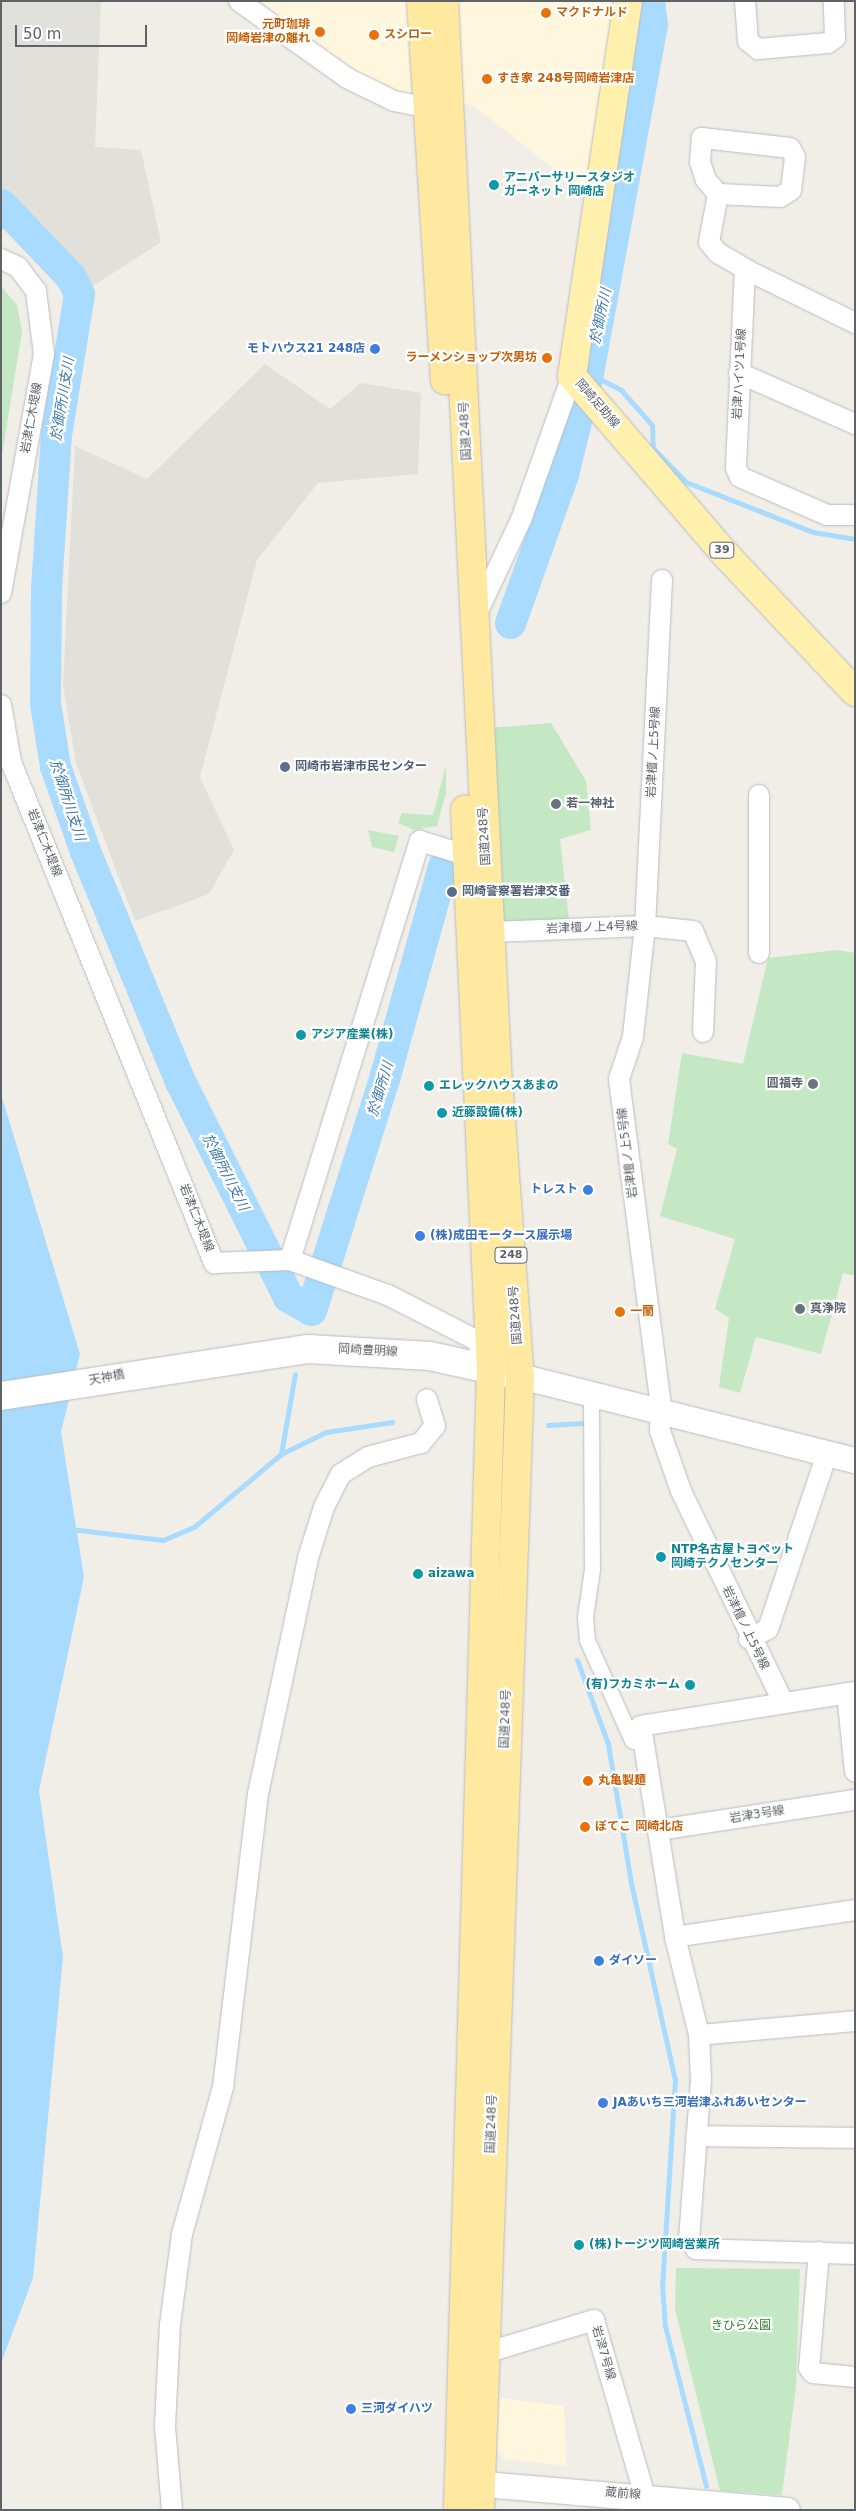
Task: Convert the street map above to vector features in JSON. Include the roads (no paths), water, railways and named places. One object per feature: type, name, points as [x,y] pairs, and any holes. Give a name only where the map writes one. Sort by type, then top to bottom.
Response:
[{"type":"highway","name":"国道248号","points":[[421,1],[429,108],[458,612],[475,849],[490,932],[520,1376],[485,2353],[473,2492],[458,2510]]},
{"type":"highway","name":"国道248号","points":[[444,1],[476,615],[475,849],[491,1370],[473,2492]]},
{"type":"main road","name":"岡崎足助線","points":[[628,1],[575,379],[726,555],[855,692]]},
{"type":"main road","name":"岡崎豊明線","points":[[213,1360],[350,1349],[430,1356],[520,1376]]},
{"type":"main road","name":"天神橋","points":[[1,1396],[213,1360]]},
{"type":"street","points":[[239,1],[347,78],[394,101],[429,108]]},
{"type":"street","points":[[744,1],[748,42],[758,49],[828,43],[835,38],[834,1]]},
{"type":"street","points":[[702,138],[790,148],[795,157],[791,190],[780,197],[718,194],[706,180],[700,162],[702,138]]},
{"type":"street","points":[[718,194],[709,242],[718,253],[754,274],[855,323]]},
{"type":"street","name":"岩津仁木堤線","points":[[1,259],[18,267],[36,291],[44,354],[1,593]]},
{"type":"street","name":"岩津ハイツ1号線","points":[[754,274],[745,269],[736,468],[740,477],[827,515],[855,515]]},
{"type":"street","points":[[739,373],[855,424]]},
{"type":"street","points":[[476,615],[521,520],[575,379]]},
{"type":"street","name":"岩津檀ノ上5号線","points":[[662,580],[645,926],[633,1038],[620,1079],[661,1409],[660,1430],[681,1491],[749,1639],[783,1702]]},
{"type":"street","name":"岩津仁木堤線","points":[[1,705],[11,762],[214,1263],[297,1263]]},
{"type":"street","points":[[759,795],[759,953]]},
{"type":"street","points":[[475,849],[420,841],[297,1263],[388,1295],[476,1340],[491,1370]]},
{"type":"street","name":"岩津檀ノ上4号線","points":[[490,932],[645,926],[694,931],[706,960],[703,1032]]},
{"type":"street","points":[[520,1376],[661,1409],[855,1460]]},
{"type":"street","points":[[591,1392],[588,1477],[592,1569],[585,1617],[587,1640],[632,1740],[644,1744]]},
{"type":"street","points":[[172,2510],[165,2426],[170,2325],[182,2234],[223,2088],[258,1794],[306,1567],[324,1507],[341,1474],[368,1457],[421,1443],[435,1426],[427,1399]]},
{"type":"street","points":[[749,1639],[768,1629],[827,1454]]},
{"type":"street","points":[[855,1772],[851,1692],[641,1726],[675,1937],[699,2035],[696,2136],[689,2238],[696,2249],[855,2254]]},
{"type":"street","name":"岩津3号線","points":[[658,1830],[855,1800]]},
{"type":"street","points":[[675,1937],[855,1910]]},
{"type":"street","points":[[699,2035],[855,2021]]},
{"type":"street","points":[[696,2136],[855,2138]]},
{"type":"street","points":[[819,2252],[809,2368],[813,2373],[855,2377]]},
{"type":"street","name":"岩津7号線","points":[[485,2353],[594,2320],[646,2503]]},
{"type":"street","name":"蔵前線","points":[[473,2492],[787,2510]]},
{"type":"water","points":[[1,1094],[80,1354],[61,1432],[84,1577],[39,1791],[63,1957],[33,2278],[1,2363]]},
{"type":"waterway","name":"於御所川","points":[[510,623],[563,474],[588,373],[652,25],[649,1]]},
{"type":"waterway","name":"於御所川支川","points":[[1,204],[70,276],[79,294],[56,434],[46,590],[45,703],[55,766],[85,851],[180,1081],[288,1297],[311,1310],[385,1075],[443,866]]},
{"type":"waterway","points":[[588,373],[621,390],[652,425],[653,448],[686,482],[813,532],[855,539]]},
{"type":"waterway","points":[[307,1322],[311,1310]]},
{"type":"waterway","points":[[70,1529],[163,1540],[194,1527],[281,1454],[295,1374]]},
{"type":"waterway","points":[[281,1454],[326,1432],[392,1422]]},
{"type":"waterway","points":[[548,1425],[584,1423]]},
{"type":"waterway","points":[[577,1660],[608,1744],[631,1883],[675,2080],[662,2285],[665,2326],[706,2486]]},
{"type":"place","name":"マクドナルド","points":[[546,13]]},
{"type":"place","name":"元町珈琲 岡崎岩津の離れ","points":[[320,32]]},
{"type":"place","name":"スシロー","points":[[374,35]]},
{"type":"place","name":"すき家 248号岡崎岩津店","points":[[487,79]]},
{"type":"place","name":"アニバーサリースタジオ ガーネット 岡崎店","points":[[494,185]]},
{"type":"place","name":"モトハウス21 248店","points":[[375,349]]},
{"type":"place","name":"ラーメンショップ次男坊","points":[[547,358]]},
{"type":"place","name":"岡崎市岩津市民センター","points":[[285,767]]},
{"type":"place","name":"若一神社","points":[[556,804]]},
{"type":"place","name":"岡崎警察署岩津交番","points":[[452,892]]},
{"type":"place","name":"アジア産業(株)","points":[[301,1035]]},
{"type":"place","name":"圓福寺","points":[[813,1084]]},
{"type":"place","name":"エレックハウスあまの","points":[[429,1086]]},
{"type":"place","name":"近藤設備(株)","points":[[442,1113]]},
{"type":"place","name":"トレスト","points":[[588,1190]]},
{"type":"place","name":"(株)成田モータース展示場","points":[[420,1236]]},
{"type":"place","name":"真浄院","points":[[800,1309]]},
{"type":"place","name":"一蘭","points":[[620,1312]]},
{"type":"place","name":"NTP名古屋トヨペット 岡崎テクノセンター","points":[[661,1557]]},
{"type":"place","name":"aizawa","points":[[418,1574]]},
{"type":"place","name":"(有)フカミホーム","points":[[690,1685]]},
{"type":"place","name":"丸亀製麺","points":[[588,1781]]},
{"type":"place","name":"ぼてこ 岡崎北店","points":[[585,1827]]},
{"type":"place","name":"ダイソー","points":[[599,1961]]},
{"type":"place","name":"JAあいち三河岩津ふれあいセンター","points":[[603,2103]]},
{"type":"place","name":"(株)トージツ岡崎営業所","points":[[579,2245]]},
{"type":"place","name":"三河ダイハツ","points":[[351,2409]]},
{"type":"park label","name":"きひら公園","points":[[741,2326]]}]
